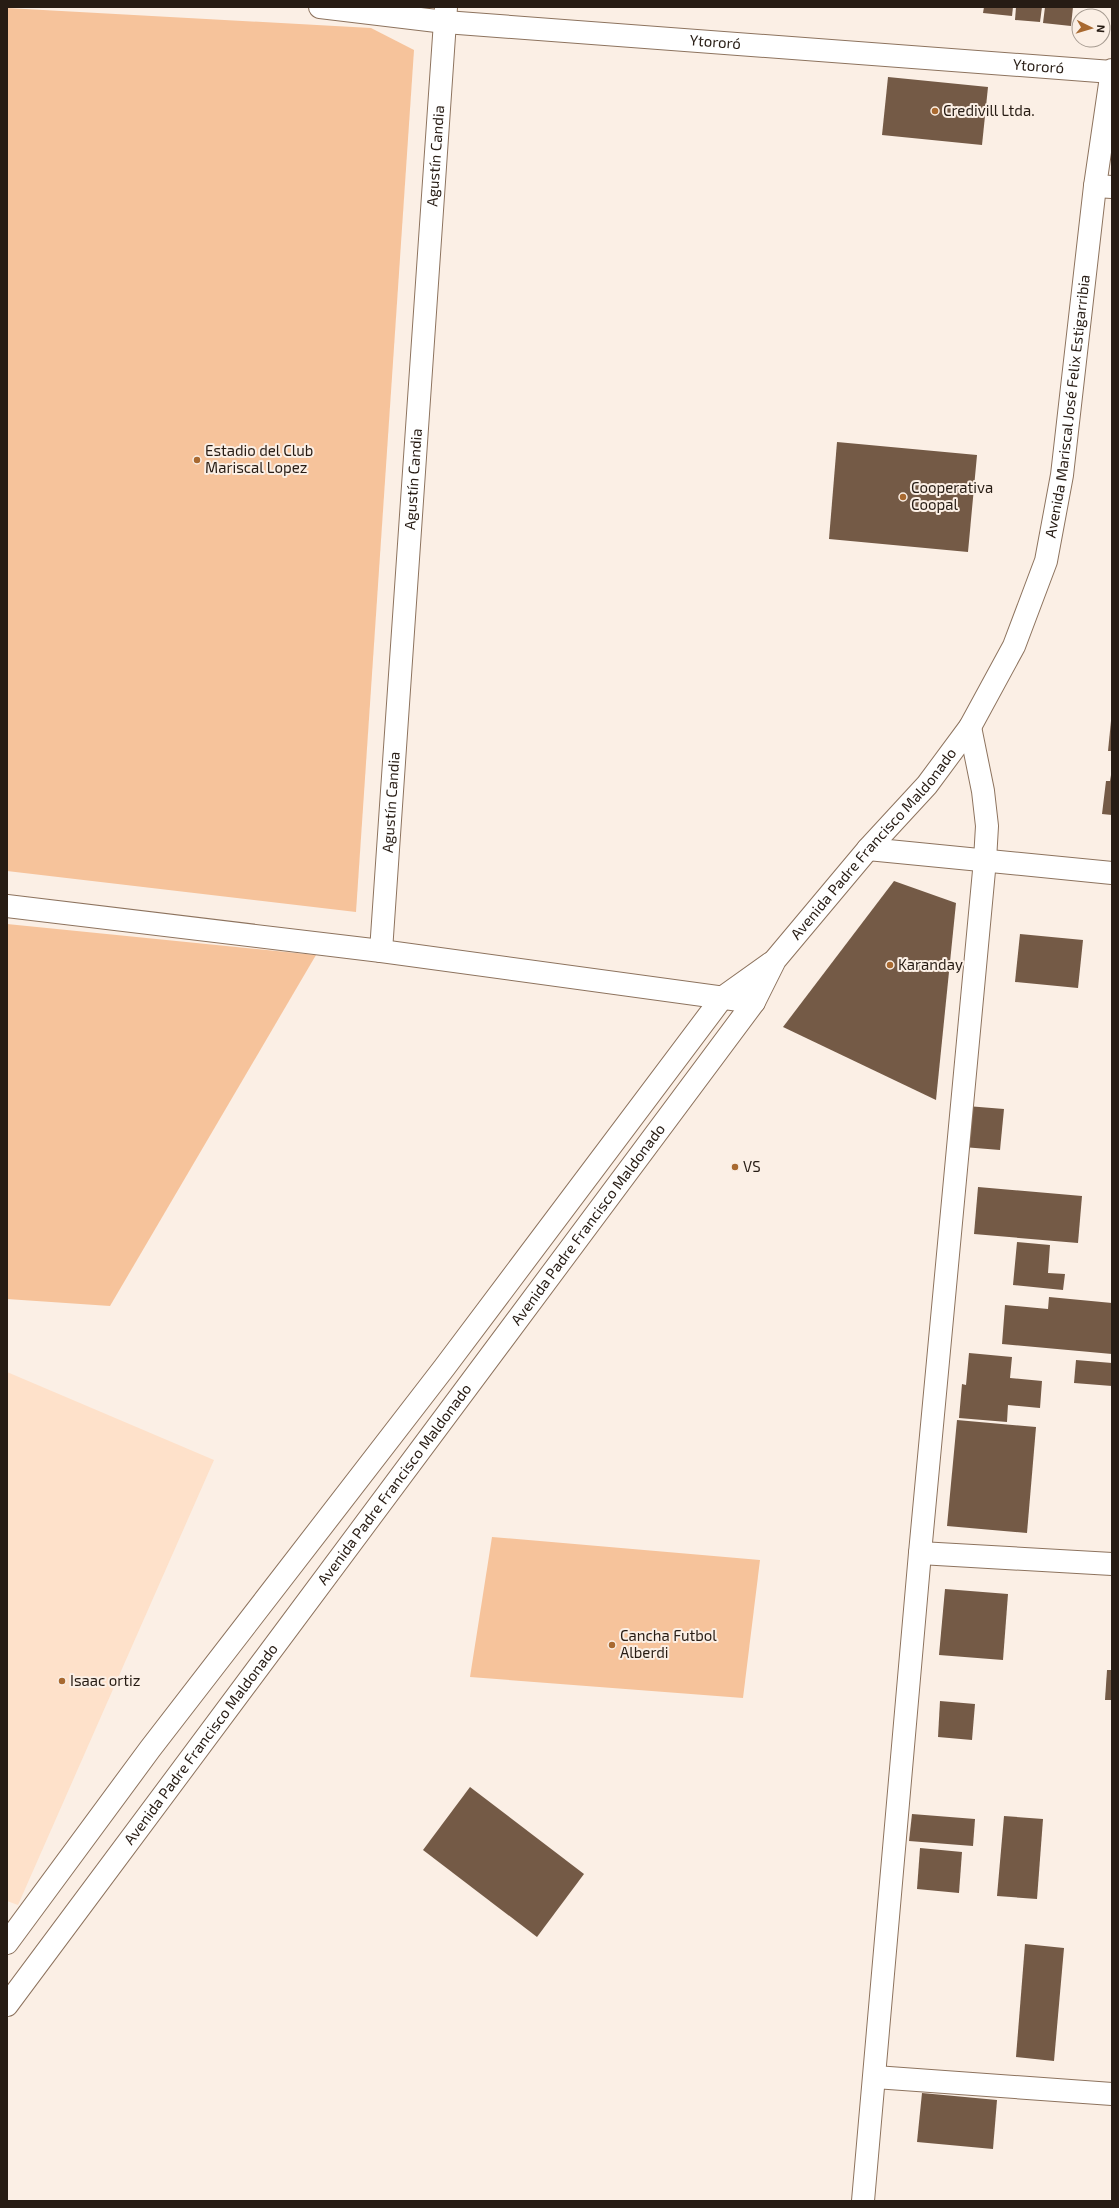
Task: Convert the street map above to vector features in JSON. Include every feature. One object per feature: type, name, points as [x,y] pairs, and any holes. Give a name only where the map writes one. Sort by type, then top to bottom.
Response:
[{"type":"street","name":"Ytororó","points":[[320,7],[445,14],[1112,71]]},
{"type":"street","name":"Agustín Candia","points":[[381,951],[445,14]]},
{"type":"street","name":"Avenida Mariscal José Felix Estigarribia","points":[[970,727],[1014,646],[1046,561],[1062,475],[1104,186],[1112,71]]},
{"type":"street","points":[[862,2201],[875,2077],[920,1553],[985,860],[987,826],[983,791],[970,727]]},
{"type":"street","name":"Avenida Padre Francisco Maldonado","points":[[7,2005],[754,1002],[776,960],[868,849],[927,785],[970,727]]},
{"type":"street","points":[[868,849],[1112,873]]},
{"type":"street","points":[[7,906],[381,951],[754,1002]]},
{"type":"street","name":"Avenida Padre Francisco Maldonado","points":[[7,1942],[150,1749],[448,1362],[722,998],[776,960]]},
{"type":"street","points":[[920,1553],[1112,1564]]},
{"type":"street","points":[[875,2077],[1112,2094]]},
{"type":"shaded area","name":"Estadio del Club Mariscal Lopez","points":[[7,8],[371,28],[414,50],[356,912],[7,871]]},
{"type":"shaded area","points":[[7,924],[316,955],[110,1306],[7,1299]]},
{"type":"shaded area","name":"Isaac ortiz","points":[[7,1372],[214,1460],[18,1905],[7,1901]]},
{"type":"shaded area","name":"Cancha Futbol Alberdi","points":[[492,1537],[760,1560],[743,1698],[470,1677]]},
{"type":"building","points":[[984,7],[1013,7],[1012,16],[983,13]]},
{"type":"building","points":[[1016,7],[1042,7],[1040,22],[1015,20]]},
{"type":"building","points":[[1045,7],[1073,7],[1071,8],[1071,26],[1043,23]]},
{"type":"building","name":"Credivill Ltda.","points":[[888,77],[988,87],[982,145],[882,135]]},
{"type":"building","name":"Cooperativa Coopal","points":[[837,442],[977,455],[968,552],[829,539]]},
{"type":"building","points":[[1111,721],[1112,751],[1108,751]]},
{"type":"building","points":[[1111,775],[1112,815],[1102,814],[1106,781],[1110,781]]},
{"type":"building","name":"Karanday","points":[[894,881],[956,903],[936,1100],[783,1027]]},
{"type":"building","points":[[1020,934],[1083,940],[1078,988],[1015,982]]},
{"type":"building","points":[[967,1106],[1004,1109],[1000,1150],[963,1147]]},
{"type":"building","points":[[978,1187],[1082,1196],[1078,1243],[974,1234]]},
{"type":"building","points":[[1017,1242],[1050,1245],[1048,1273],[1065,1274],[1063,1290],[1013,1285]]},
{"type":"building","points":[[1049,1297],[1112,1303],[1112,1354],[1002,1344],[1005,1305],[1048,1309]]},
{"type":"building","points":[[969,1353],[1012,1357],[1010,1378],[1042,1381],[1040,1408],[1008,1405],[1007,1422],[959,1418],[962,1384],[966,1385]]},
{"type":"building","points":[[1076,1360],[1112,1363],[1112,1386],[1074,1383]]},
{"type":"building","points":[[957,1420],[1036,1427],[1027,1533],[947,1526]]},
{"type":"building","points":[[945,1589],[1008,1594],[1003,1660],[939,1655]]},
{"type":"building","points":[[1107,1670],[1112,1670],[1112,1700],[1105,1700]]},
{"type":"building","points":[[940,1701],[975,1704],[972,1740],[938,1737]]},
{"type":"building","points":[[470,1787],[584,1874],[537,1937],[423,1850]]},
{"type":"building","points":[[912,1814],[975,1819],[973,1846],[909,1841]]},
{"type":"building","points":[[1004,1816],[1043,1819],[1037,1899],[997,1896]]},
{"type":"building","points":[[920,1848],[962,1852],[959,1893],[917,1889]]},
{"type":"building","points":[[1025,1944],[1064,1948],[1054,2061],[1016,2057]]},
{"type":"building","points":[[922,2093],[997,2100],[993,2149],[917,2142]]},
{"type":"place","name":"Credivill Ltda.","points":[[935,111]]},
{"type":"place","name":"Estadio del Club Mariscal Lopez","points":[[197,460]]},
{"type":"place","name":"Cooperativa Coopal","points":[[903,497]]},
{"type":"place","name":"Karanday","points":[[890,965]]},
{"type":"place","name":"VS","points":[[735,1167]]},
{"type":"place","name":"Cancha Futbol Alberdi","points":[[612,1645]]},
{"type":"place","name":"Isaac ortiz","points":[[62,1681]]}]
